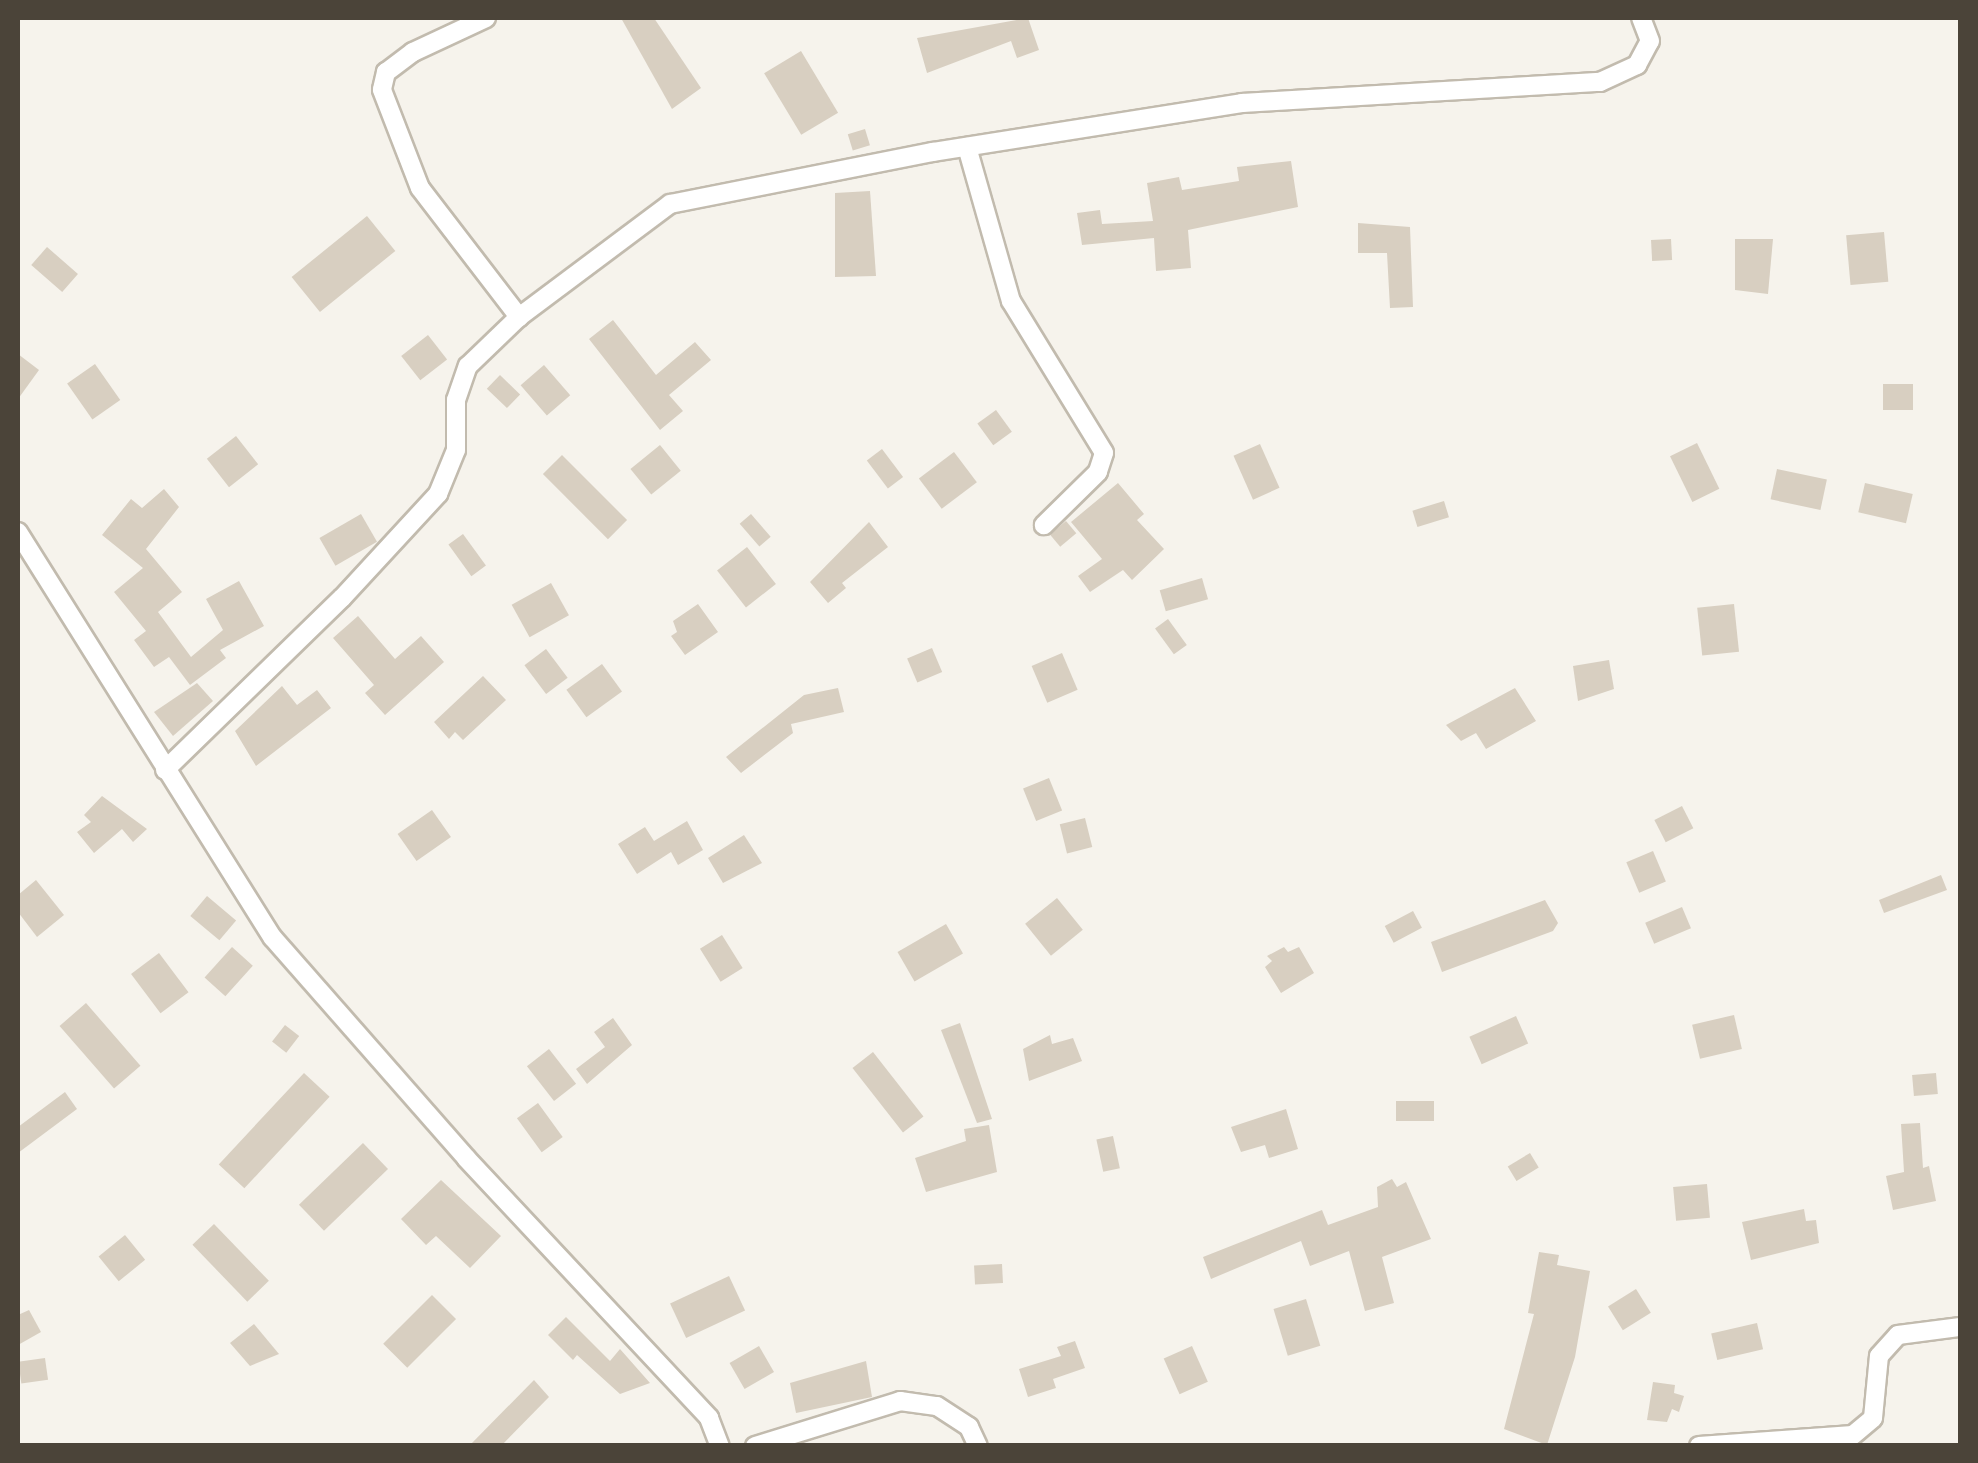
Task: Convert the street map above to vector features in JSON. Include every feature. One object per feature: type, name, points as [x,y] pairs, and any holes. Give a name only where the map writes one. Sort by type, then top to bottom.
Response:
[{"type":"street","points":[[486,18],[412,52],[386,72],[382,90],[420,188],[519,317]]},
{"type":"street","points":[[165,770],[342,598],[438,494],[456,450],[456,400],[468,366],[519,317],[670,204],[967,147],[1242,104],[1600,82],[1637,65],[1650,41],[1642,18]]},
{"type":"street","points":[[967,147],[1011,301],[1104,453],[1098,472],[1044,524]]},
{"type":"street","points":[[18,532],[273,938],[466,1158],[710,1418],[720,1446]]},
{"type":"street","points":[[1699,1446],[1853,1435],[1873,1418],[1879,1356],[1898,1335],[1960,1327]]},
{"type":"street","points":[[755,1446],[900,1401],[937,1406],[969,1427],[978,1446]]},
{"type":"building","points":[[621,18],[654,18],[701,88],[672,109]]},
{"type":"building","points":[[1028,18],[1039,50],[1017,58],[1011,41],[927,73],[917,38]]},
{"type":"building","points":[[801,51],[838,113],[801,135],[764,73]]},
{"type":"building","points":[[865,129],[870,145],[853,151],[848,134]]},
{"type":"building","points":[[1291,161],[1298,207],[1188,230],[1191,268],[1156,271],[1154,238],[1082,245],[1077,213],[1100,210],[1102,224],[1153,221],[1147,183],[1179,177],[1182,190],[1239,181],[1237,167]]},
{"type":"building","points":[[870,191],[876,276],[835,277],[835,193]]},
{"type":"building","points":[[367,216],[395,251],[320,312],[292,277]]},
{"type":"building","points":[[1358,223],[1410,227],[1413,307],[1390,308],[1387,253],[1358,253]]},
{"type":"building","points":[[1884,232],[1888,282],[1851,285],[1846,235]]},
{"type":"building","points":[[1671,239],[1672,260],[1652,261],[1651,240]]},
{"type":"building","points":[[1735,239],[1773,239],[1768,294],[1735,290]]},
{"type":"building","points":[[47,247],[78,274],[62,292],[31,265]]},
{"type":"building","points":[[613,320],[656,375],[695,342],[711,360],[669,395],[683,411],[660,430],[589,339]]},
{"type":"building","points":[[428,335],[447,359],[420,380],[401,356]]},
{"type":"building","points":[[18,354],[39,370],[18,399]]},
{"type":"building","points":[[95,364],[120,400],[92,420],[67,384]]},
{"type":"building","points":[[544,365],[570,395],[547,416],[521,385]]},
{"type":"building","points":[[500,375],[520,394],[507,408],[487,389]]},
{"type":"building","points":[[1883,384],[1913,384],[1913,410],[1883,410]]},
{"type":"building","points":[[996,410],[1012,432],[993,445],[977,424]]},
{"type":"building","points":[[236,436],[258,464],[229,487],[207,459]]},
{"type":"building","points":[[1697,443],[1719,489],[1692,502],[1670,456]]},
{"type":"building","points":[[1260,444],[1280,488],[1253,500],[1234,456]]},
{"type":"building","points":[[660,445],[681,471],[651,495],[630,469]]},
{"type":"building","points":[[882,449],[903,477],[888,488],[867,460]]},
{"type":"building","points":[[954,452],[977,482],[942,509],[919,478]]},
{"type":"building","points":[[562,455],[627,520],[608,539],[543,474]]},
{"type":"building","points":[[1777,469],[1827,480],[1820,510],[1771,499]]},
{"type":"building","points":[[1118,483],[1144,514],[1137,520],[1164,549],[1132,580],[1123,570],[1090,592],[1078,576],[1102,559],[1071,522]]},
{"type":"building","points":[[1865,483],[1913,494],[1906,523],[1858,512]]},
{"type":"building","points":[[164,489],[179,507],[146,549],[182,592],[158,612],[191,657],[223,630],[206,599],[239,581],[264,626],[220,650],[226,658],[190,685],[169,657],[154,667],[134,640],[146,631],[114,592],[143,568],[102,535],[131,499],[142,508]]},
{"type":"building","points":[[1444,501],[1449,517],[1417,527],[1412,511]]},
{"type":"building","points":[[361,514],[377,542],[335,566],[319,538]]},
{"type":"building","points":[[751,514],[771,537],[759,546],[740,524]]},
{"type":"building","points":[[1066,521],[1076,533],[1060,547],[1050,534]]},
{"type":"building","points":[[869,522],[888,547],[842,583],[846,588],[828,603],[810,582]]},
{"type":"building","points":[[463,534],[486,566],[471,576],[448,545]]},
{"type":"building","points":[[747,547],[776,584],[746,607],[717,570]]},
{"type":"building","points":[[1202,578],[1208,599],[1166,611],[1160,590]]},
{"type":"building","points":[[551,583],[569,615],[530,637],[512,605]]},
{"type":"building","points":[[698,604],[718,632],[685,655],[671,636],[677,632],[673,621]]},
{"type":"building","points":[[1734,604],[1739,652],[1702,656],[1697,608]]},
{"type":"building","points":[[358,616],[395,659],[421,636],[444,662],[385,715],[365,693],[374,685],[333,638]]},
{"type":"building","points":[[1168,619],[1187,645],[1174,654],[1155,628]]},
{"type":"building","points":[[932,648],[942,672],[917,682],[907,659]]},
{"type":"building","points":[[546,649],[568,678],[546,694],[524,665]]},
{"type":"building","points":[[1062,653],[1078,690],[1047,703],[1032,666]]},
{"type":"building","points":[[1609,660],[1614,689],[1578,701],[1573,666]]},
{"type":"building","points":[[602,664],[622,692],[586,717],[566,690]]},
{"type":"building","points":[[483,676],[506,700],[463,740],[455,732],[449,739],[434,722]]},
{"type":"building","points":[[197,683],[213,701],[173,736],[154,712]]},
{"type":"building","points":[[282,686],[297,705],[317,690],[331,708],[256,766],[235,731]]},
{"type":"building","points":[[838,688],[844,712],[791,724],[793,733],[741,773],[726,757],[804,695]]},
{"type":"building","points":[[1515,688],[1536,721],[1486,749],[1476,733],[1461,741],[1446,725]]},
{"type":"building","points":[[1049,778],[1062,810],[1036,821],[1023,788]]},
{"type":"building","points":[[102,796],[147,829],[133,842],[122,829],[94,853],[77,832],[91,822],[84,815]]},
{"type":"building","points":[[1682,806],[1693,828],[1666,842],[1654,820]]},
{"type":"building","points":[[432,810],[451,837],[417,861],[398,834]]},
{"type":"building","points":[[1085,818],[1092,847],[1067,853],[1060,824]]},
{"type":"building","points":[[687,821],[703,850],[678,865],[671,852],[637,874],[618,844],[645,827],[654,841]]},
{"type":"building","points":[[744,835],[762,863],[723,883],[708,858]]},
{"type":"building","points":[[1653,851],[1666,881],[1639,893],[1626,862]]},
{"type":"building","points":[[1941,875],[1947,890],[1884,913],[1879,900]]},
{"type":"building","points":[[36,880],[64,915],[37,937],[18,912],[18,895]]},
{"type":"building","points":[[207,896],[236,920],[219,940],[190,916]]},
{"type":"building","points":[[1057,898],[1083,930],[1051,956],[1025,924]]},
{"type":"building","points":[[1545,900],[1558,923],[1553,931],[1442,972],[1431,942]]},
{"type":"building","points":[[1682,907],[1691,928],[1654,944],[1645,923]]},
{"type":"building","points":[[1413,911],[1422,928],[1394,943],[1385,926]]},
{"type":"building","points":[[946,924],[963,953],[915,981],[898,952]]},
{"type":"building","points":[[722,935],[743,968],[721,982],[700,949]]},
{"type":"building","points":[[232,947],[253,966],[225,996],[205,977]]},
{"type":"building","points":[[1284,947],[1288,952],[1299,947],[1314,973],[1281,993],[1265,967],[1272,961],[1267,956]]},
{"type":"building","points":[[159,953],[188,992],[161,1013],[131,974]]},
{"type":"building","points":[[86,1003],[140,1066],[114,1089],[60,1026]]},
{"type":"building","points":[[1734,1015],[1742,1049],[1700,1059],[1692,1025]]},
{"type":"building","points":[[1516,1016],[1528,1043],[1482,1064],[1469,1037]]},
{"type":"building","points":[[613,1018],[632,1045],[587,1084],[576,1069],[605,1047],[594,1032]]},
{"type":"building","points":[[960,1023],[992,1119],[977,1123],[941,1030]]},
{"type":"building","points":[[285,1025],[299,1036],[286,1053],[272,1042]]},
{"type":"building","points":[[1050,1035],[1052,1044],[1073,1038],[1082,1061],[1029,1081],[1023,1049]]},
{"type":"building","points":[[549,1049],[576,1084],[554,1101],[527,1066]]},
{"type":"building","points":[[873,1052],[923,1117],[903,1133],[853,1068]]},
{"type":"building","points":[[304,1073],[330,1097],[244,1188],[219,1164]]},
{"type":"building","points":[[1936,1073],[1938,1094],[1914,1096],[1912,1075]]},
{"type":"building","points":[[65,1092],[77,1109],[18,1153],[18,1127]]},
{"type":"building","points":[[1396,1101],[1434,1101],[1434,1121],[1396,1121]]},
{"type":"building","points":[[538,1103],[563,1137],[542,1152],[517,1118]]},
{"type":"building","points":[[1286,1109],[1298,1149],[1269,1158],[1265,1145],[1241,1152],[1231,1127]]},
{"type":"building","points":[[1920,1123],[1923,1168],[1929,1166],[1936,1201],[1893,1210],[1886,1176],[1904,1172],[1901,1124]]},
{"type":"building","points":[[989,1125],[997,1172],[926,1192],[915,1158],[966,1141],[964,1129]]},
{"type":"building","points":[[1113,1136],[1120,1168],[1103,1172],[1096,1140]]},
{"type":"building","points":[[363,1143],[388,1169],[324,1231],[299,1205]]},
{"type":"building","points":[[1530,1153],[1539,1168],[1516,1181],[1508,1166]]},
{"type":"building","points":[[1392,1179],[1397,1187],[1406,1182],[1431,1239],[1382,1257],[1394,1303],[1365,1311],[1349,1251],[1310,1266],[1301,1241],[1211,1279],[1203,1257],[1322,1210],[1328,1225],[1378,1207],[1377,1187]]},
{"type":"building","points":[[441,1180],[501,1236],[470,1268],[436,1236],[426,1245],[401,1219]]},
{"type":"building","points":[[1707,1184],[1710,1218],[1676,1221],[1673,1187]]},
{"type":"building","points":[[1804,1209],[1806,1221],[1816,1220],[1819,1243],[1751,1260],[1742,1222]]},
{"type":"building","points":[[214,1224],[269,1281],[247,1302],[192,1245]]},
{"type":"building","points":[[125,1235],[145,1260],[119,1281],[99,1256]]},
{"type":"building","points":[[1539,1252],[1559,1255],[1557,1265],[1590,1271],[1575,1357],[1547,1445],[1504,1429],[1534,1314],[1528,1313]]},
{"type":"building","points":[[1002,1264],[1003,1283],[975,1284],[974,1265]]},
{"type":"building","points":[[729,1276],[745,1310],[686,1338],[670,1303]]},
{"type":"building","points":[[1636,1289],[1651,1313],[1623,1330],[1608,1306]]},
{"type":"building","points":[[432,1295],[456,1319],[407,1368],[383,1344]]},
{"type":"building","points":[[1306,1299],[1320,1346],[1288,1356],[1273,1309]]},
{"type":"building","points":[[29,1310],[41,1332],[18,1345],[18,1315]]},
{"type":"building","points":[[566,1317],[610,1361],[620,1349],[650,1383],[620,1394],[577,1355],[573,1360],[548,1335]]},
{"type":"building","points":[[1757,1323],[1763,1349],[1717,1360],[1711,1334]]},
{"type":"building","points":[[254,1324],[279,1354],[250,1366],[230,1343]]},
{"type":"building","points":[[1075,1341],[1085,1368],[1053,1379],[1056,1388],[1028,1397],[1019,1369],[1061,1356],[1057,1347]]},
{"type":"building","points":[[759,1346],[774,1372],[745,1389],[730,1363]]},
{"type":"building","points":[[1192,1346],[1208,1382],[1180,1394],[1164,1359]]},
{"type":"building","points":[[45,1358],[48,1380],[21,1384],[18,1362]]},
{"type":"building","points":[[866,1361],[872,1397],[796,1413],[790,1383]]},
{"type":"building","points":[[534,1380],[549,1397],[501,1446],[469,1446]]},
{"type":"building","points":[[1653,1382],[1675,1385],[1674,1393],[1684,1396],[1679,1412],[1672,1409],[1667,1422],[1647,1420]]}]
